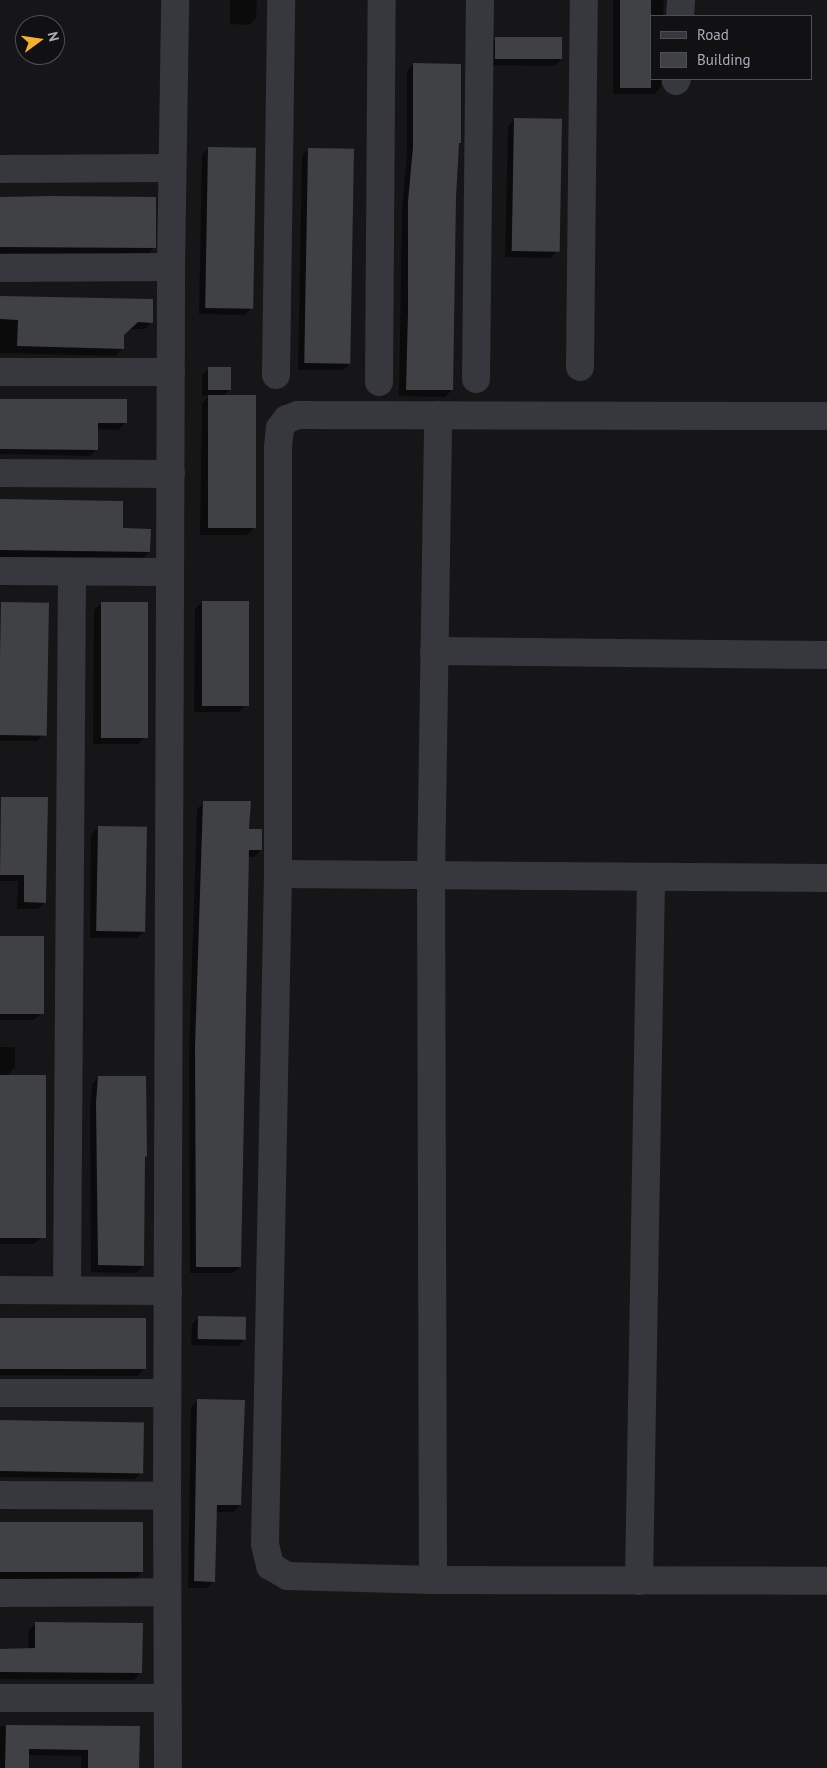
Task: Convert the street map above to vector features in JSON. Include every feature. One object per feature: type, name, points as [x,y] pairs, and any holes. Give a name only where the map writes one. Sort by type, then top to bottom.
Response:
[{"type":"street","points":[[168,1768],[167,1393],[171,267],[175,0]]},
{"type":"street","points":[[276,374],[281,0]]},
{"type":"street","points":[[379,382],[382,0]]},
{"type":"street","points":[[476,379],[480,0]]},
{"type":"street","points":[[580,367],[584,0]]},
{"type":"street","points":[[680,15],[682,0]]},
{"type":"street","points":[[0,169],[172,168]]},
{"type":"street","points":[[0,268],[171,267]]},
{"type":"street","points":[[0,372],[171,372]]},
{"type":"street","points":[[827,416],[298,415],[287,418],[280,428],[278,448],[278,874],[265,1544],[270,1566],[287,1576],[433,1580],[827,1581]]},
{"type":"street","points":[[433,1580],[431,876],[438,416]]},
{"type":"street","points":[[0,473],[171,474]]},
{"type":"street","points":[[0,571],[170,572]]},
{"type":"street","points":[[67,1290],[72,572]]},
{"type":"street","points":[[434,651],[827,656]]},
{"type":"street","points":[[278,874],[827,878]]},
{"type":"street","points":[[639,1581],[651,877]]},
{"type":"street","points":[[0,1290],[168,1291]]},
{"type":"street","points":[[0,1393],[167,1393]]},
{"type":"street","points":[[0,1495],[167,1496]]},
{"type":"street","points":[[0,1593],[167,1592]]},
{"type":"street","points":[[0,1698],[167,1698]]},
{"type":"building","points":[[620,0],[651,0],[651,88],[620,88]]},
{"type":"building","points":[[495,37],[562,37],[562,59],[495,59]]},
{"type":"building","points":[[413,63],[461,64],[461,143],[459,143],[456,198],[453,390],[406,390],[408,201],[413,147]]},
{"type":"building","points":[[514,118],[562,119],[560,252],[512,251]]},
{"type":"building","points":[[208,147],[256,148],[253,309],[205,308]]},
{"type":"building","points":[[308,148],[354,149],[350,364],[304,363]]},
{"type":"building","points":[[0,197],[156,197],[156,248],[0,247]]},
{"type":"building","points":[[0,296],[153,299],[153,323],[138,322],[124,335],[124,349],[17,346],[18,320],[0,319]]},
{"type":"building","points":[[208,367],[231,367],[231,390],[208,390]]},
{"type":"building","points":[[208,395],[256,395],[256,528],[208,528]]},
{"type":"building","points":[[0,399],[127,399],[127,423],[98,423],[98,450],[0,449]]},
{"type":"building","points":[[0,499],[123,501],[123,528],[151,529],[150,552],[0,550]]},
{"type":"building","points":[[202,601],[249,601],[249,706],[202,706]]},
{"type":"building","points":[[1,602],[49,603],[47,736],[0,735]]},
{"type":"building","points":[[101,602],[148,602],[148,738],[101,738]]},
{"type":"building","points":[[1,797],[48,797],[46,903],[24,902],[24,875],[0,875]]},
{"type":"building","points":[[203,801],[251,801],[249,829],[262,829],[262,850],[249,850],[241,1267],[196,1267],[195,1047]]},
{"type":"building","points":[[98,826],[147,827],[145,932],[96,931]]},
{"type":"building","points":[[0,936],[44,936],[44,1014],[0,1014]]},
{"type":"building","points":[[0,1075],[46,1075],[46,1238],[0,1238]]},
{"type":"building","points":[[98,1076],[146,1076],[147,1157],[145,1156],[144,1266],[98,1265],[96,1103]]},
{"type":"building","points":[[198,1316],[246,1317],[246,1340],[198,1339]]},
{"type":"building","points":[[0,1318],[146,1318],[146,1369],[0,1369]]},
{"type":"building","points":[[197,1399],[245,1400],[241,1505],[217,1505],[215,1582],[194,1581]]},
{"type":"building","points":[[0,1420],[144,1423],[143,1474],[0,1471]]},
{"type":"building","points":[[0,1522],[143,1522],[143,1572],[0,1572]]},
{"type":"building","points":[[35,1622],[143,1623],[142,1673],[0,1672],[0,1649],[35,1648]]},
{"type":"building","points":[[6,1725],[140,1726],[139,1768],[88,1768],[88,1750],[29,1749],[29,1768],[5,1768]]}]
